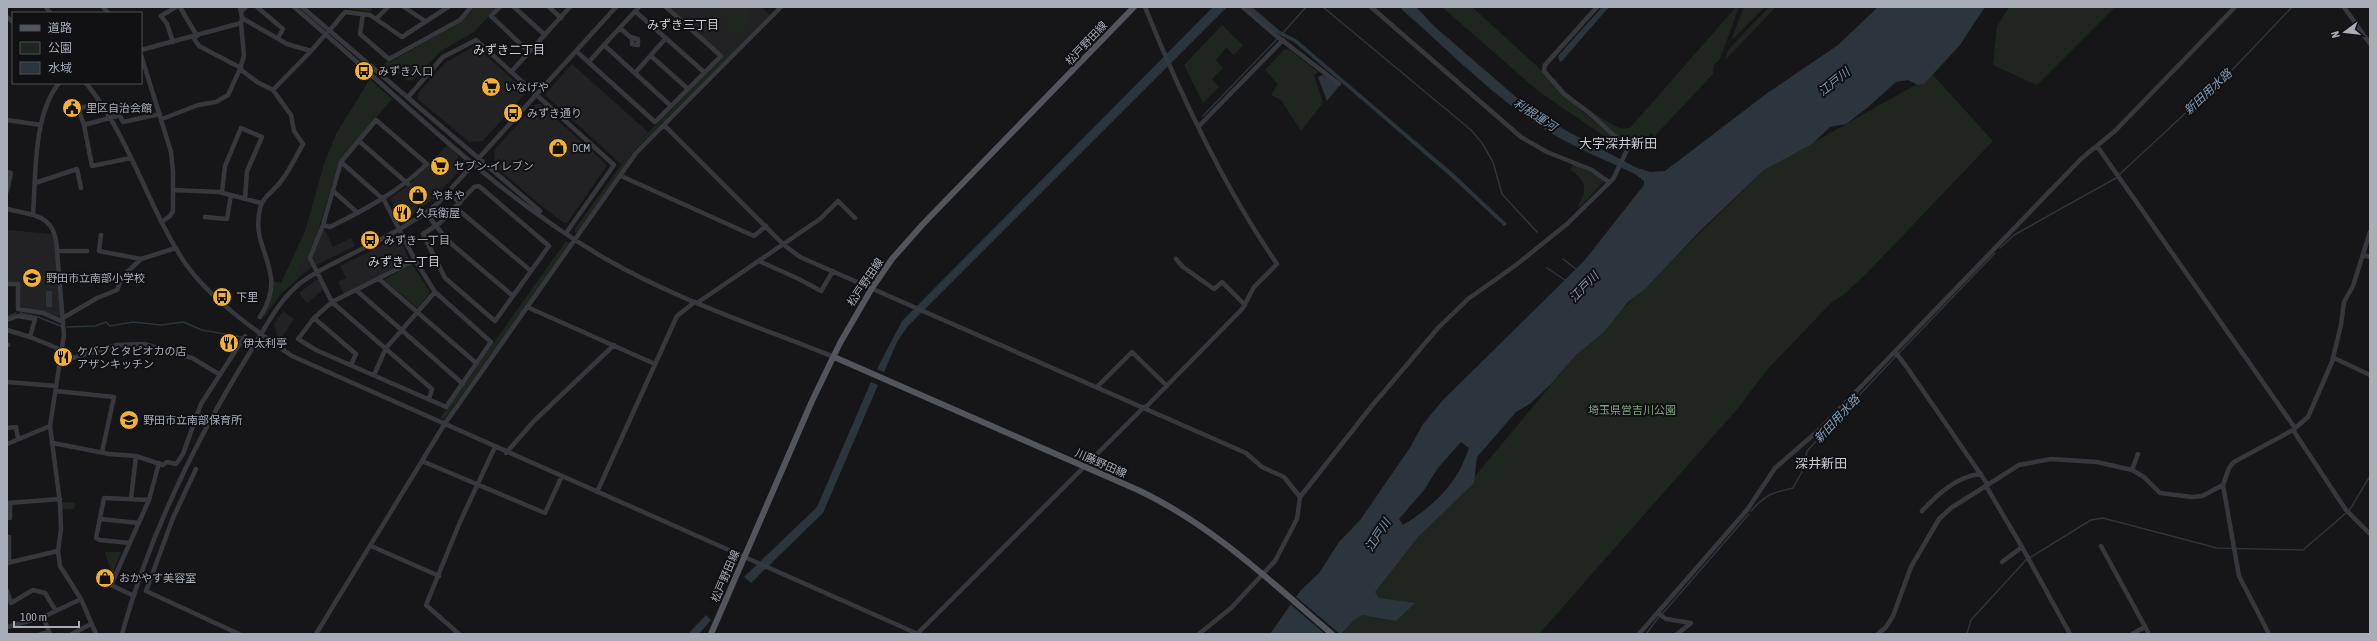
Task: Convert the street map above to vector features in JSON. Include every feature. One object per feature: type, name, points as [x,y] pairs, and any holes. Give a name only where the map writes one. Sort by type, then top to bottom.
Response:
[{"type":"main road","name":"松戸野田線","points":[[711,634],[834,357],[872,288],[892,259],[923,224],[1134,7]]},
{"type":"main road","name":"川藤野田線","points":[[834,357],[1167,504],[1209,531],[1332,634]]},
{"type":"street","points":[[173,42],[167,24],[161,16],[176,7]]},
{"type":"street","points":[[180,7],[199,46],[241,69],[257,82],[273,90],[291,115],[294,131],[302,144],[282,181],[261,203],[258,232],[272,282],[268,303],[260,317]]},
{"type":"street","points":[[84,126],[120,116],[123,122],[161,116],[224,99],[232,89],[241,69],[244,51],[241,10],[246,7]]},
{"type":"street","points":[[257,7],[283,29],[278,38]]},
{"type":"street","points":[[294,7],[408,97],[566,233]]},
{"type":"street","points":[[302,7],[327,32],[474,163],[517,198],[576,240],[624,269],[696,303],[834,357]]},
{"type":"street","points":[[376,19],[388,7]]},
{"type":"street","points":[[404,7],[425,21]]},
{"type":"street","points":[[273,90],[311,51],[344,12],[370,15],[402,37],[448,7]]},
{"type":"street","points":[[363,14],[360,34],[390,59],[460,20],[472,7]]},
{"type":"street","points":[[500,7],[491,16],[529,52]]},
{"type":"street","points":[[514,7],[545,35]]},
{"type":"street","points":[[549,7],[561,18]]},
{"type":"street","points":[[511,72],[570,7]]},
{"type":"street","points":[[122,634],[159,523],[186,465],[236,376],[285,298],[298,285],[317,272],[399,230],[426,213],[448,192],[616,7]]},
{"type":"street","points":[[576,51],[655,122],[721,56],[666,7]]},
{"type":"street","points":[[316,634],[444,425],[636,153],[781,7]]},
{"type":"street","points":[[87,84],[111,118],[176,248],[206,288],[262,334],[296,359],[917,634],[1166,386],[1245,305],[1259,281],[1277,264],[1244,210],[1199,126],[1170,68],[1145,7]]},
{"type":"street","points":[[1243,7],[1339,84]]},
{"type":"street","points":[[1370,7],[1521,137],[1547,152],[1592,170],[1609,182]]},
{"type":"street","points":[[1199,634],[1231,608],[1264,577],[1275,561],[1295,524],[1300,497],[1370,407],[1448,318],[1468,299],[1557,233],[1616,175],[1627,154],[1628,148],[1588,112],[1564,94],[1544,71],[1545,65],[1597,7]]},
{"type":"street","points":[[1639,634],[1747,510],[1781,462],[1820,429],[2082,158],[2115,131],[2235,7]]},
{"type":"street","points":[[2344,7],[2368,38],[2370,44]]},
{"type":"street","points":[[589,62],[637,9],[666,38],[704,72]]},
{"type":"street","points":[[142,50],[195,37],[242,21],[299,48],[311,51]]},
{"type":"street","points":[[620,28],[632,38]]},
{"type":"street","points":[[635,73],[666,38]]},
{"type":"street","points":[[408,97],[443,57],[476,40],[614,165],[566,233]]},
{"type":"street","points":[[1199,126],[1283,40]]},
{"type":"street","points":[[604,45],[671,106]]},
{"type":"street","points":[[651,56],[688,89]]},
{"type":"street","points":[[142,58],[171,152],[173,190],[172,215],[163,221]]},
{"type":"street","points":[[33,214],[41,125],[55,88],[58,84]]},
{"type":"street","points":[[100,102],[81,108],[92,166],[131,158]]},
{"type":"street","points":[[7,120],[41,125]]},
{"type":"street","points":[[323,224],[330,227],[384,200],[408,184],[427,164],[376,120],[341,162],[323,224],[310,258],[332,302],[432,389],[429,399]]},
{"type":"street","points":[[664,125],[783,244],[800,257],[1252,456],[1262,467],[1284,477],[1300,497]]},
{"type":"street","points":[[222,192],[225,166],[242,128],[262,137],[247,171],[244,198]]},
{"type":"street","points":[[359,141],[408,184]]},
{"type":"street","points":[[2097,146],[2286,414],[2346,510],[2370,534]]},
{"type":"street","points":[[341,162],[384,200],[415,260],[435,292],[491,342],[446,407],[351,366],[298,339],[314,318],[332,302],[415,260]]},
{"type":"street","points":[[35,183],[77,169],[81,188]]},
{"type":"street","points":[[7,172],[11,173],[7,191]]},
{"type":"street","points":[[621,176],[754,236],[766,226]]},
{"type":"street","points":[[479,186],[549,246],[495,321],[444,278],[422,234],[436,226],[455,207],[474,187],[479,186]]},
{"type":"street","points":[[173,190],[222,192],[261,203]]},
{"type":"street","points":[[333,192],[358,213]]},
{"type":"street","points":[[448,192],[460,202]]},
{"type":"street","points":[[205,216],[227,219],[230,195]]},
{"type":"street","points":[[598,492],[677,316],[820,219],[838,201],[855,218]]},
{"type":"street","points":[[455,207],[531,271]]},
{"type":"street","points":[[7,209],[33,214],[48,223],[56,234],[63,320],[62,350],[50,426],[60,499],[61,529],[58,551],[60,566],[80,599],[96,634]]},
{"type":"street","points":[[426,213],[447,240],[513,296]]},
{"type":"street","points":[[2269,634],[2239,576],[2224,485],[2232,465],[2294,429],[2308,417],[2334,358],[2343,317],[2344,302],[2353,286],[2370,232]]},
{"type":"street","points":[[100,235],[99,251],[142,259]]},
{"type":"street","points":[[63,320],[97,298],[117,290],[122,277],[142,259],[176,248]]},
{"type":"street","points":[[57,252],[86,251]]},
{"type":"street","points":[[2363,254],[2370,257]]},
{"type":"street","points":[[1176,260],[1183,267],[1214,288],[1222,282],[1245,305]]},
{"type":"street","points":[[759,261],[821,291],[833,271]]},
{"type":"street","points":[[379,279],[476,364]]},
{"type":"street","points":[[7,284],[18,284],[18,316]]},
{"type":"street","points":[[356,290],[463,384]]},
{"type":"street","points":[[374,376],[386,348],[435,292]]},
{"type":"street","points":[[527,307],[655,364]]},
{"type":"street","points":[[18,309],[43,313],[63,320]]},
{"type":"street","points":[[7,320],[18,316],[35,319],[30,337]]},
{"type":"street","points":[[314,318],[356,354],[351,366]]},
{"type":"street","points":[[7,330],[30,337],[62,350]]},
{"type":"street","points":[[53,443],[102,452],[136,456],[159,463],[176,464],[183,454],[201,404],[245,336]]},
{"type":"street","points":[[59,362],[117,345],[144,344],[192,358],[219,374]]},
{"type":"street","points":[[506,453],[534,422],[614,346]]},
{"type":"street","points":[[1097,387],[1132,352],[1166,386]]},
{"type":"street","points":[[1895,352],[1982,474],[1987,486],[2070,634]]},
{"type":"street","points":[[2334,358],[2370,375]]},
{"type":"street","points":[[7,382],[114,397],[102,452]]},
{"type":"street","points":[[7,444],[18,438],[50,426]]},
{"type":"street","points":[[7,428],[16,427],[18,438]]},
{"type":"street","points":[[459,634],[426,606],[495,448]]},
{"type":"street","points":[[131,499],[136,456]]},
{"type":"street","points":[[2132,470],[2137,456]]},
{"type":"street","points":[[1878,634],[1886,627],[1893,616],[1911,567],[1939,519],[1951,508],[2019,465],[2051,459],[2097,462],[2132,470],[2144,477],[2157,491],[2166,495],[2176,494],[2197,497],[2224,485]]},
{"type":"street","points":[[422,461],[545,513],[562,476]]},
{"type":"street","points":[[134,596],[111,585],[149,500],[159,463]]},
{"type":"street","points":[[196,469],[173,518],[146,591],[239,634]]},
{"type":"street","points":[[1922,511],[1942,490],[1972,476],[1982,474]]},
{"type":"street","points":[[130,543],[100,540],[96,538],[104,498],[149,500]]},
{"type":"street","points":[[7,517],[10,518],[9,503],[60,499]]},
{"type":"street","points":[[100,519],[139,522]]},
{"type":"street","points":[[9,536],[8,563],[58,551]]},
{"type":"street","points":[[371,546],[439,576]]},
{"type":"street","points":[[2101,546],[2149,634]]},
{"type":"street","points":[[2002,562],[2022,547]]},
{"type":"street","points":[[7,591],[11,603],[33,590],[44,592],[56,611]]},
{"type":"street","points":[[7,627],[43,617],[80,599]]},
{"type":"street","points":[[1658,613],[1666,619],[1691,623],[1677,634]]},
{"type":"street","points":[[41,634],[49,633],[43,617]]},
{"type":"street","points":[[72,634],[91,624]]},
{"type":"street","points":[[2132,634],[2145,627]]},
{"type":"shaded area","points":[[668,7],[761,7],[770,15],[739,46],[736,43],[723,56]]},
{"type":"shaded area","points":[[473,47],[477,47],[525,91],[525,94],[483,141],[469,142],[418,99],[418,93],[445,63]]},
{"type":"shaded area","points":[[572,64],[648,132],[621,164],[546,96],[546,93]]},
{"type":"shaded area","points":[[536,104],[540,104],[606,164],[606,167],[567,223],[564,223],[539,204],[495,166],[494,150]]},
{"type":"shaded area","points":[[447,145],[458,155],[459,171],[433,199],[409,218],[400,221],[390,198],[409,185]]},
{"type":"shaded area","points":[[324,228],[333,247],[351,238],[355,246],[316,265],[313,257]]},
{"type":"shaded area","name":"野田市立南部小学校","points":[[7,230],[54,234],[61,320],[20,308],[19,283],[7,283]]},
{"type":"shaded area","points":[[397,238],[400,239],[410,261],[344,294],[338,282],[346,278],[340,266]]},
{"type":"shaded area","points":[[308,258],[312,267],[303,274],[299,265]]},
{"type":"shaded area","points":[[316,280],[319,280],[324,289],[307,303],[299,293]]},
{"type":"shaded area","points":[[283,311],[294,319],[279,341],[274,324]]},
{"type":"green space","points":[[339,7],[372,7],[371,12]]},
{"type":"green space","points":[[475,7],[497,7],[474,32],[441,51],[413,80],[407,81],[392,67],[381,68],[388,60],[390,62],[461,22]]},
{"type":"green space","points":[[711,7],[753,7],[748,13],[752,17],[745,28],[748,30],[742,36],[737,35],[726,25],[729,23]]},
{"type":"green space","points":[[1442,7],[1472,7],[1538,67],[1564,96],[1622,145],[1601,134],[1538,91]]},
{"type":"green space","points":[[1736,7],[1739,7],[1720,59],[1714,65],[1713,74],[1653,138],[1654,135],[1651,133],[1643,143],[1635,147],[1626,144],[1565,93],[1554,80],[1555,77],[1564,90],[1573,98],[1605,120],[1620,128],[1630,128]]},
{"type":"green space","points":[[1744,7],[1765,7],[1733,39],[1732,38]]},
{"type":"green space","points":[[1769,7],[1776,7],[1725,60],[1728,50]]},
{"type":"green space","points":[[2009,7],[2115,7],[2037,85],[1993,65],[1997,26]]},
{"type":"green space","points":[[1222,25],[1243,45],[1234,55],[1226,48],[1216,60],[1223,68],[1212,79],[1219,87],[1203,103],[1184,65]]},
{"type":"green space","points":[[736,43],[739,46],[634,151],[578,233],[575,232],[575,229],[634,147]]},
{"type":"green space","points":[[1284,50],[1290,50],[1318,72],[1314,75],[1323,103],[1301,131],[1281,100],[1271,95],[1278,84],[1265,70]]},
{"type":"green space","name":"埼玉県営吉川公園","points":[[1933,75],[1993,141],[1866,274],[1842,296],[1832,302],[1766,371],[1739,407],[1539,634],[1341,634],[1419,536],[1456,499],[1576,355],[1764,170]]},
{"type":"green space","points":[[370,79],[392,99],[339,161],[315,241],[308,258],[299,265],[303,274],[280,295],[265,316],[262,316],[273,288],[273,281],[281,283],[305,231],[324,164],[336,134]]},
{"type":"green space","points":[[1573,164],[1603,178],[1604,181],[1580,207],[1578,205],[1584,194],[1584,185],[1579,177],[1570,170]]},
{"type":"green space","points":[[566,241],[570,244],[444,420],[440,418]]},
{"type":"green space","points":[[412,264],[430,292],[418,308],[384,280]]},
{"type":"green space","points":[[61,502],[75,503],[74,509],[61,509]]},
{"type":"green space","points":[[105,552],[121,552],[112,575]]},
{"type":"water","points":[[1213,7],[1227,7],[907,327],[897,342],[884,372],[877,369],[902,321]]},
{"type":"water","points":[[1246,7],[1252,7],[1280,31],[1296,39],[1454,174],[1507,224],[1504,226],[1451,177],[1294,42],[1274,32]]},
{"type":"water","points":[[1399,7],[1416,7],[1434,26],[1524,104],[1565,130],[1637,168],[1651,172],[1665,171],[1766,94],[1838,45],[1878,7],[1985,7],[1960,45],[1924,84],[1918,85],[1908,80],[1896,82],[1867,108],[1846,124],[1830,127],[1812,144],[1764,170],[1700,231],[1645,289],[1628,302],[1604,332],[1576,355],[1552,383],[1531,403],[1516,412],[1477,457],[1474,483],[1419,536],[1375,592],[1379,598],[1415,603],[1396,621],[1362,615],[1353,621],[1341,634],[1270,634],[1301,590],[1319,573],[1339,542],[1361,519],[1411,446],[1423,424],[1443,400],[1584,261],[1644,185],[1644,181],[1635,174],[1561,139],[1519,112],[1501,98]],"holes":[[[1461,442],[1469,448],[1458,472],[1444,492],[1435,502],[1403,525],[1399,519],[1424,490],[1438,468]]]},
{"type":"water","points":[[1602,7],[1609,7],[1560,62],[1558,56]]},
{"type":"water","points":[[1323,75],[1339,86],[1327,101],[1318,77]]},
{"type":"water","points":[[46,291],[52,291],[52,307],[46,307]]},
{"type":"water","points":[[871,382],[878,385],[823,513],[751,583],[744,577],[817,507]]},
{"type":"water","points":[[706,615],[711,620],[699,634],[688,634]]},
{"type":"pier","points":[[1295,596],[1340,634],[1325,634],[1290,604]]},
{"type":"waterway","points":[[1282,34],[1306,7]]},
{"type":"waterway","points":[[1323,7],[1471,130],[1482,143],[1493,162],[1502,194],[1537,232]]},
{"type":"waterway","name":"新田用水路","points":[[2120,174],[2235,67],[2292,7]]},
{"type":"waterway","points":[[1203,116],[1278,38]]},
{"type":"waterway","name":"新田用水路","points":[[2000,248],[2014,235],[2116,178]]},
{"type":"waterway","name":"新田用水路","points":[[1899,353],[1995,253]]},
{"type":"waterway","points":[[1563,259],[1577,270]]},
{"type":"waterway","points":[[1547,268],[1565,280]]},
{"type":"waterway","points":[[7,317],[16,313]]},
{"type":"waterway","points":[[20,313],[38,317],[61,326]]},
{"type":"waterway","points":[[67,327],[95,326],[106,322],[110,326],[133,322],[161,325],[183,322],[202,330],[242,337]]},
{"type":"waterway","name":"新田用水路","points":[[1751,511],[1761,501],[1770,495],[1793,488],[1804,468],[1807,451],[1896,356]]},
{"type":"waterway","points":[[2349,511],[2370,476]]},
{"type":"waterway","points":[[1967,634],[1971,620],[2026,560],[2091,520],[2103,518],[2217,548],[2303,550],[2346,513]]},
{"type":"waterway","name":"新田用水路","points":[[1663,613],[1749,514]]},
{"type":"waterway","name":"新田用水路","points":[[1646,634],[1659,617]]},
{"type":"place","name":"みずき入口","points":[[364,71]]},
{"type":"place","name":"いなげや","points":[[491,87]]},
{"type":"place","name":"里区自治会館","points":[[72,108]]},
{"type":"place","name":"みずき通り","points":[[513,113]]},
{"type":"place","name":"DCM","points":[[558,148]]},
{"type":"place","name":"セブン-イレブン","points":[[440,166]]},
{"type":"place","name":"やまや","points":[[418,195]]},
{"type":"place","name":"久兵衛屋","points":[[402,213]]},
{"type":"place","name":"みずき一丁目","points":[[370,240]]},
{"type":"place","name":"野田市立南部小学校","points":[[32,278]]},
{"type":"place","name":"下里","points":[[222,297]]},
{"type":"place","name":"伊太利亭","points":[[229,343]]},
{"type":"place","name":"ケバブとタピオカの店 アザンキッチン","points":[[63,357]]},
{"type":"place","name":"野田市立南部保育所","points":[[129,420]]},
{"type":"place","name":"おかやす美容室","points":[[105,578]]},
{"type":"district","name":"みずき三丁目","points":[[683,25]]},
{"type":"district","name":"みずき二丁目","points":[[509,50]]},
{"type":"district","name":"大字深井新田","points":[[1618,143]]},
{"type":"district","name":"みずき一丁目","points":[[404,262]]},
{"type":"district","name":"深井新田","points":[[1821,463]]},
{"type":"water label","name":"江戸川","points":[[1834,82]]},
{"type":"water label","name":"利根運河","points":[[1535,115]]},
{"type":"water label","name":"江戸川","points":[[1584,287]]},
{"type":"water label","name":"江戸川","points":[[1378,535]]}]
